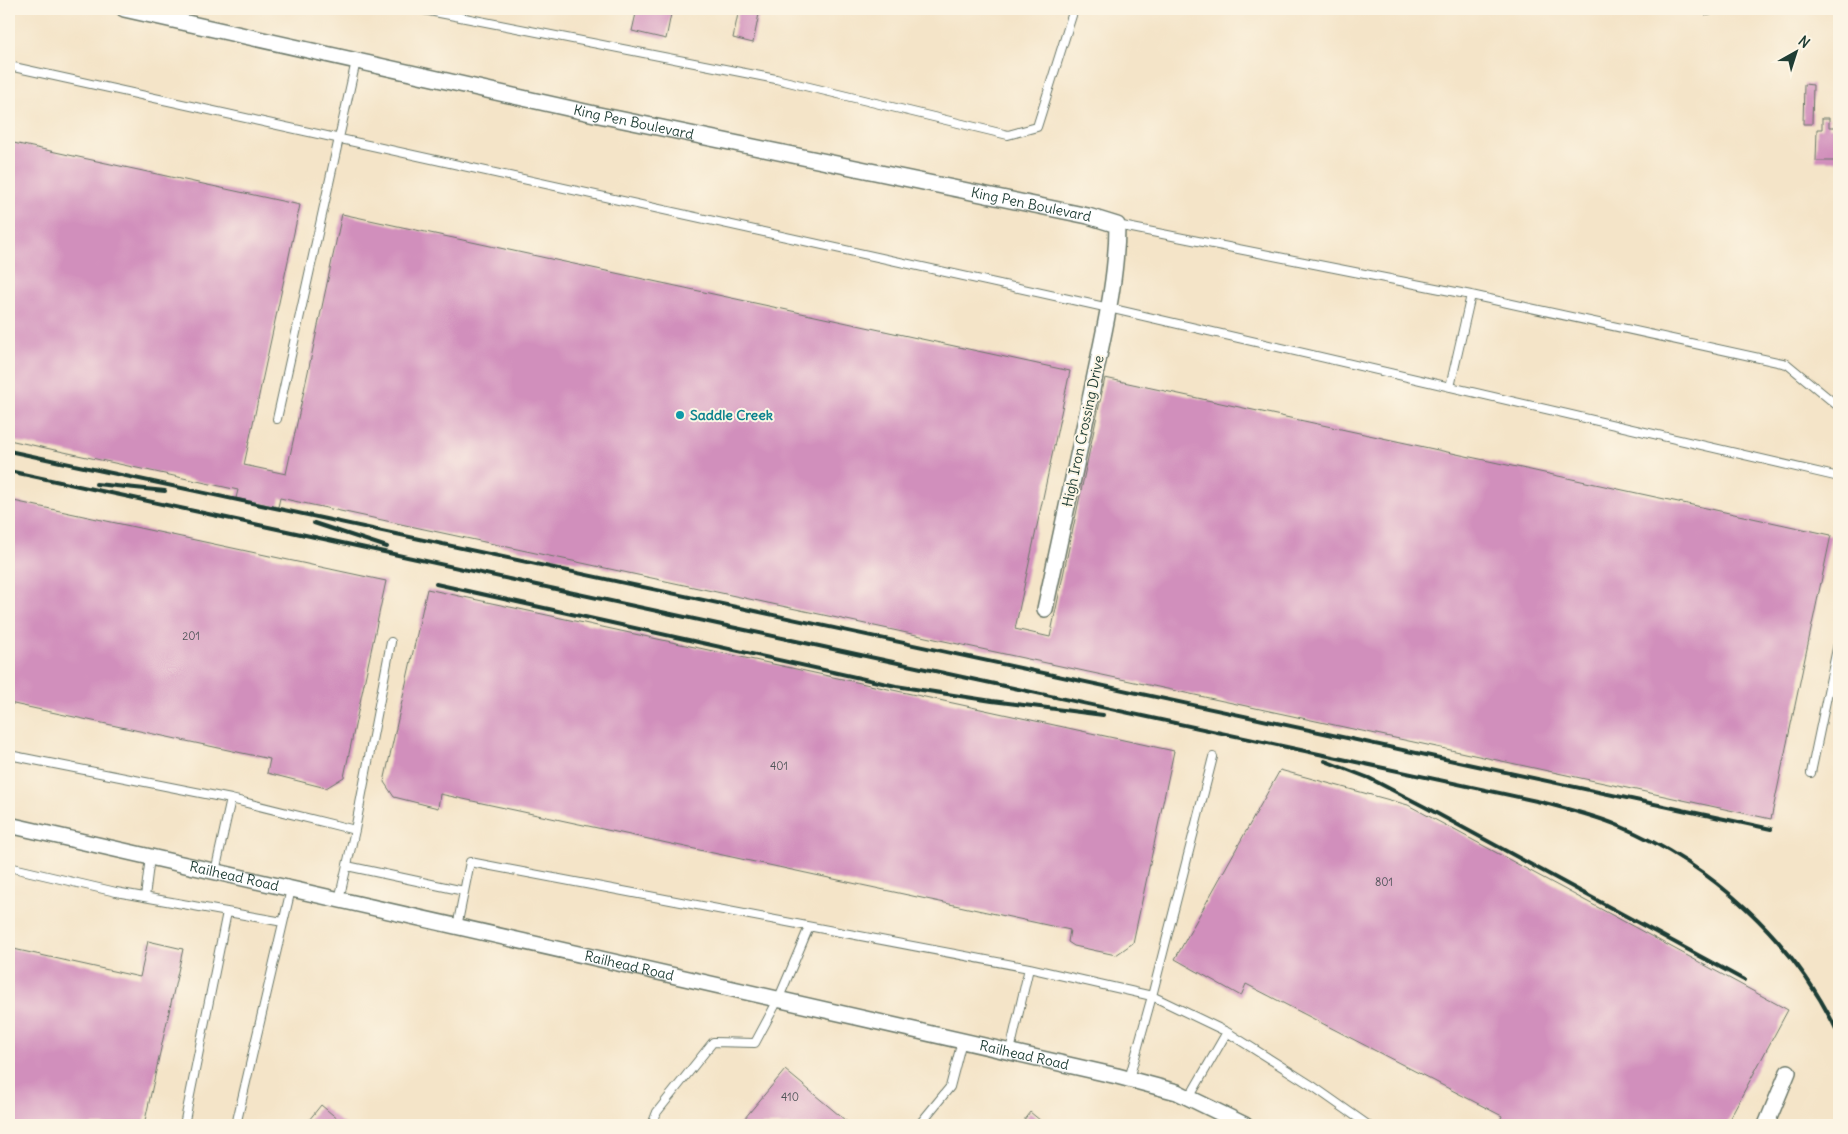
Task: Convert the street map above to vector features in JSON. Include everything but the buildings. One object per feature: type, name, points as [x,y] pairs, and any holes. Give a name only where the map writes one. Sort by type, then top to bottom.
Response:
[{"type":"street","name":"King Pen Boulevard","points":[[124,9],[599,115],[1088,216],[1118,225]]},
{"type":"street","name":"High Iron Crossing Drive","points":[[1044,609],[1109,308],[1117,252],[1118,225]]},
{"type":"street","name":"Railhead Road","points":[[9,826],[1129,1079],[1177,1092],[1221,1120],[1245,1125]]},
{"type":"street","points":[[1766,1125],[1788,1072]]},
{"type":"lane","points":[[419,9],[776,79],[1008,135],[1038,127],[1074,9]]},
{"type":"lane","points":[[1704,9],[1714,9]]},
{"type":"lane","points":[[277,419],[356,60]]},
{"type":"lane","points":[[9,66],[1109,308],[1839,477]]},
{"type":"lane","points":[[1118,225],[1471,294],[1787,364],[1839,407]]},
{"type":"lane","points":[[1450,387],[1471,294]]},
{"type":"lane","points":[[1811,772],[1839,639]]},
{"type":"lane","points":[[339,900],[356,830],[392,642]]},
{"type":"lane","points":[[9,755],[230,799],[356,830]]},
{"type":"lane","points":[[1129,1079],[1214,757]]},
{"type":"lane","points":[[215,872],[230,799]]},
{"type":"lane","points":[[145,897],[150,858]]},
{"type":"lane","points":[[457,927],[470,862],[1029,968],[1152,996],[1227,1032],[1314,1087],[1368,1125]]},
{"type":"lane","points":[[347,866],[464,891]]},
{"type":"lane","points":[[9,867],[116,892],[283,922]]},
{"type":"lane","points":[[236,1125],[291,889]]},
{"type":"lane","points":[[184,1125],[227,912]]},
{"type":"lane","points":[[652,1125],[657,1112],[713,1042],[755,1043],[778,1000],[809,927]]},
{"type":"lane","points":[[1010,1051],[1029,968]]},
{"type":"lane","points":[[1189,1098],[1227,1032]]},
{"type":"lane","points":[[919,1125],[950,1086],[962,1041]]},
{"type":"railway","points":[[9,451],[1771,829]]},
{"type":"railway","points":[[9,471],[1541,802],[1589,815],[1617,825],[1686,861],[1718,884],[1748,910],[1775,938],[1799,968],[1821,1001],[1839,1035]]},
{"type":"railway","points":[[96,484],[165,491]]},
{"type":"railway","points":[[314,523],[387,547]]},
{"type":"railway","points":[[436,584],[896,686],[992,701],[1103,715]]},
{"type":"railway","points":[[1325,761],[1369,778],[1425,807],[1744,980]]},
{"type":"place","name":"Saddle Creek","points":[[680,415]]}]
